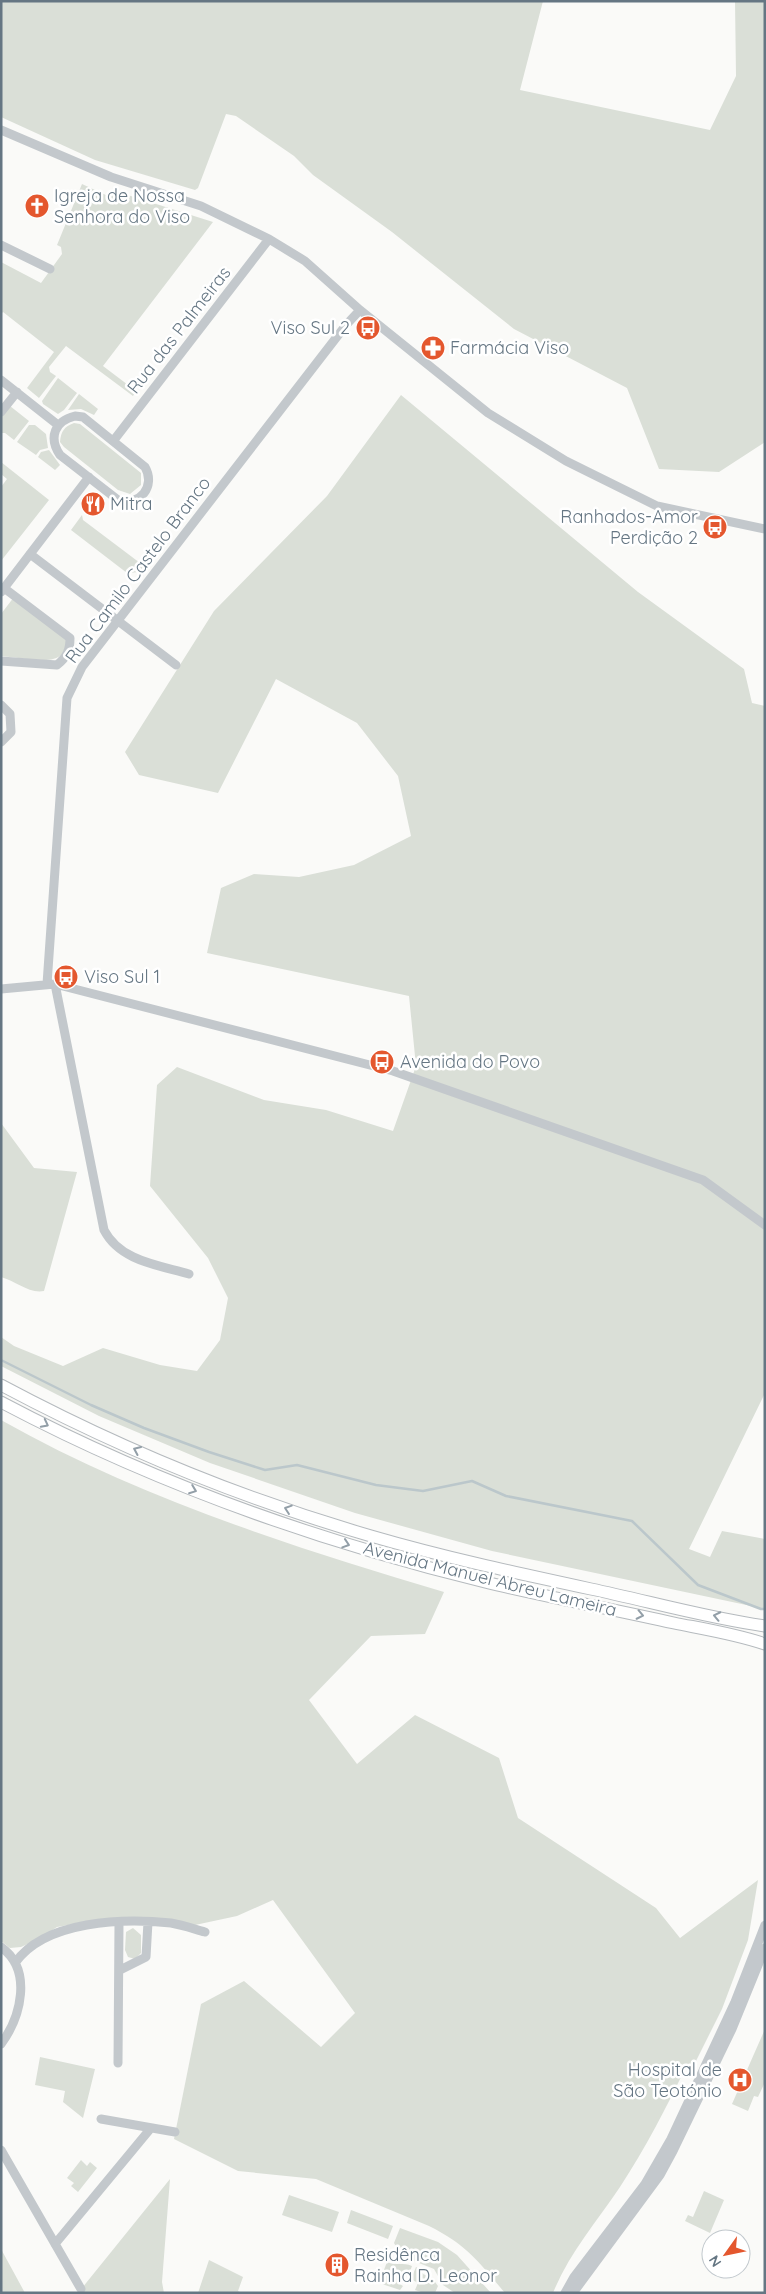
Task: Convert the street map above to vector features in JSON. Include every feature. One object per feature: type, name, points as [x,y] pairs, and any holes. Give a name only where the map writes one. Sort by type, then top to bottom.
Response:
[{"type":"main road","name":"Avenida Manuel Abreu Lameira","points":[[1,1385],[39,1405],[184,1471],[230,1489],[370,1536],[452,1558],[765,1626]]},
{"type":"main road","name":"Avenida Manuel Abreu Lameira","points":[[1,1402],[105,1454],[146,1472],[267,1518],[365,1550],[486,1582],[765,1644]]},
{"type":"street","points":[[1,130],[111,177],[201,206],[270,239],[305,261],[360,310],[488,413],[566,461],[657,506],[765,529]]},
{"type":"street","name":"Rua das Palmeiras","points":[[114,440],[270,239]]},
{"type":"street","points":[[1,245],[50,269]]},
{"type":"street","name":"Rua Camilo Castelo Branco","points":[[189,1274],[130,1256],[117,1248],[104,1230],[51,984],[67,698],[82,667],[346,325],[360,310]]},
{"type":"street","points":[[1,380],[58,425]]},
{"type":"street","points":[[1,412],[16,392]]},
{"type":"street","points":[[83,417],[114,440],[145,467],[150,478],[150,485],[146,492],[140,497],[126,502],[118,500],[60,454],[54,446],[53,436],[58,425],[68,418],[83,417]]},
{"type":"street","points":[[1,661],[57,665],[64,659],[70,649],[70,638],[3,591],[89,477]]},
{"type":"street","points":[[30,554],[176,665]]},
{"type":"street","points":[[1,705],[10,714],[10,732],[1,742]]},
{"type":"street","points":[[1,989],[51,984],[393,1071],[703,1180],[765,1225]]},
{"type":"street","points":[[120,1970],[146,1957],[148,1922]]},
{"type":"street","points":[[14,1963],[25,1951],[60,1931],[90,1924],[148,1922],[173,1924],[205,1932]]},
{"type":"street","points":[[118,2063],[120,1923]]},
{"type":"street","points":[[565,2293],[574,2277],[644,2184],[671,2139],[735,2002],[765,1925]]},
{"type":"street","points":[[1,1947],[9,1953],[14,1963],[20,1977],[21,1992],[15,2020],[1,2044]]},
{"type":"street","points":[[573,2293],[660,2175],[673,2152],[732,2029],[765,1948]]},
{"type":"street","points":[[101,2119],[175,2132]]},
{"type":"street","points":[[55,2244],[151,2128]]},
{"type":"street","points":[[1,2150],[81,2288]]},
{"type":"shaded area","points":[[1,1],[543,1],[520,90],[710,130],[736,76],[735,1],[765,1],[765,442],[719,472],[659,469],[627,388],[514,329],[392,232],[313,175],[294,156],[236,116],[226,114],[198,188],[195,190],[95,160],[1,117]]},
{"type":"shaded area","points":[[82,184],[108,196],[115,191],[213,222],[103,366],[136,391],[133,396],[66,346],[49,367],[50,372],[56,376],[39,398],[27,388],[54,352],[3,312],[1,314],[1,262],[41,283],[62,254],[61,247],[57,245]]},
{"type":"shaded area","points":[[58,378],[77,393],[64,410],[58,414],[43,404],[42,401]]},
{"type":"shaded area","points":[[79,394],[98,409],[94,415],[81,409],[68,410]]},
{"type":"shaded area","points":[[401,395],[638,592],[744,669],[752,703],[765,706],[765,1393],[689,1549],[710,1557],[722,1531],[765,1539],[765,1609],[492,1551],[355,1513],[210,1463],[99,1416],[1,1366],[1,1337],[14,1346],[63,1366],[103,1348],[160,1365],[197,1371],[220,1340],[228,1298],[208,1258],[150,1186],[157,1085],[177,1067],[264,1100],[326,1110],[393,1131],[416,1066],[409,996],[207,953],[221,888],[254,874],[299,877],[354,865],[411,836],[398,776],[357,723],[276,679],[218,793],[139,775],[125,752],[214,611],[327,496]]},
{"type":"shaded area","points":[[10,406],[29,421],[14,440],[5,433],[1,433],[1,417]]},
{"type":"shaded area","points":[[74,423],[80,424],[141,473],[141,485],[130,494],[118,490],[64,447],[60,442],[62,432]]},
{"type":"shaded area","points":[[29,425],[35,425],[46,434],[48,448],[40,450],[36,455],[17,442]]},
{"type":"shaded area","points":[[49,450],[60,465],[55,470],[38,457],[41,452]]},
{"type":"shaded area","points":[[1,462],[49,500],[1,561],[1,487],[7,479],[1,474]]},
{"type":"shaded area","points":[[82,515],[83,520],[144,566],[139,572],[127,573],[71,530]]},
{"type":"shaded area","points":[[14,597],[66,637],[66,644],[60,656],[42,660],[1,656],[1,614]]},
{"type":"shaded area","points":[[1,1123],[34,1168],[77,1172],[44,1291],[33,1291],[1,1277]]},
{"type":"shaded area","points":[[1,1420],[53,1448],[162,1497],[330,1557],[444,1592],[425,1634],[371,1636],[309,1700],[357,1764],[415,1715],[499,1758],[518,1818],[656,1908],[680,1938],[758,1880],[748,1940],[722,2009],[692,2069],[686,2067],[638,2158],[575,2252],[553,2293],[505,2293],[463,2247],[429,2226],[316,2179],[238,2171],[174,2139],[201,2004],[244,1981],[321,2047],[355,2013],[273,1900],[237,1916],[195,1925],[161,1918],[91,1921],[57,1927],[41,1938],[21,1947],[10,1948],[1,1941]]},
{"type":"shaded area","points":[[133,1928],[141,1935],[141,1953],[135,1959],[128,1957],[125,1950],[126,1932]]},
{"type":"shaded area","points":[[765,2029],[765,2082],[758,2097],[754,2096],[748,2111],[732,2104]]},
{"type":"shaded area","points":[[40,2057],[95,2069],[83,2118],[63,2102],[65,2091],[35,2085]]},
{"type":"shaded area","points":[[81,2160],[87,2166],[90,2162],[97,2168],[78,2192],[71,2186],[74,2183],[67,2178]]},
{"type":"shaded area","points":[[170,2179],[162,2282],[164,2293],[78,2293]]},
{"type":"shaded area","points":[[704,2191],[724,2200],[712,2229],[702,2229],[685,2221],[688,2215],[693,2217]]},
{"type":"shaded area","points":[[289,2195],[339,2212],[332,2232],[282,2215]]},
{"type":"shaded area","points":[[351,2210],[393,2226],[388,2239],[347,2223]]},
{"type":"shaded area","points":[[400,2228],[438,2242],[457,2255],[491,2293],[455,2293],[443,2285],[434,2269],[414,2261],[409,2253],[397,2248],[394,2243]]},
{"type":"shaded area","points":[[1,2249],[25,2293],[1,2293]]},
{"type":"shaded area","points":[[209,2260],[243,2277],[238,2291],[242,2293],[198,2293]]},
{"type":"shaded area","points":[[387,2262],[412,2266],[409,2274],[402,2272],[398,2283],[403,2286],[400,2290],[379,2283]]},
{"type":"shaded area","points":[[416,2267],[423,2274],[432,2278],[438,2286],[435,2293],[424,2293],[415,2290],[418,2283],[411,2279]]},
{"type":"waterway","points":[[1,1360],[91,1405],[144,1428],[265,1470],[297,1465],[376,1485],[423,1491],[472,1481],[506,1496],[632,1521],[698,1585],[765,1609]]},
{"type":"place","name":"Igreja de Nossa Senhora do Viso","points":[[37,206]]},
{"type":"place","name":"Viso Sul 2","points":[[368,328]]},
{"type":"place","name":"Farmácia Viso","points":[[433,348]]},
{"type":"place","name":"Mitra","points":[[93,504]]},
{"type":"place","name":"Ranhados-Amor Perdição 2","points":[[715,527]]},
{"type":"place","name":"Viso Sul 1","points":[[66,977]]},
{"type":"place","name":"Avenida do Povo","points":[[382,1062]]},
{"type":"place","name":"Hospital de São Teotónio","points":[[740,2080]]},
{"type":"place","name":"Residênca Rainha D. Leonor","points":[[337,2265]]}]
